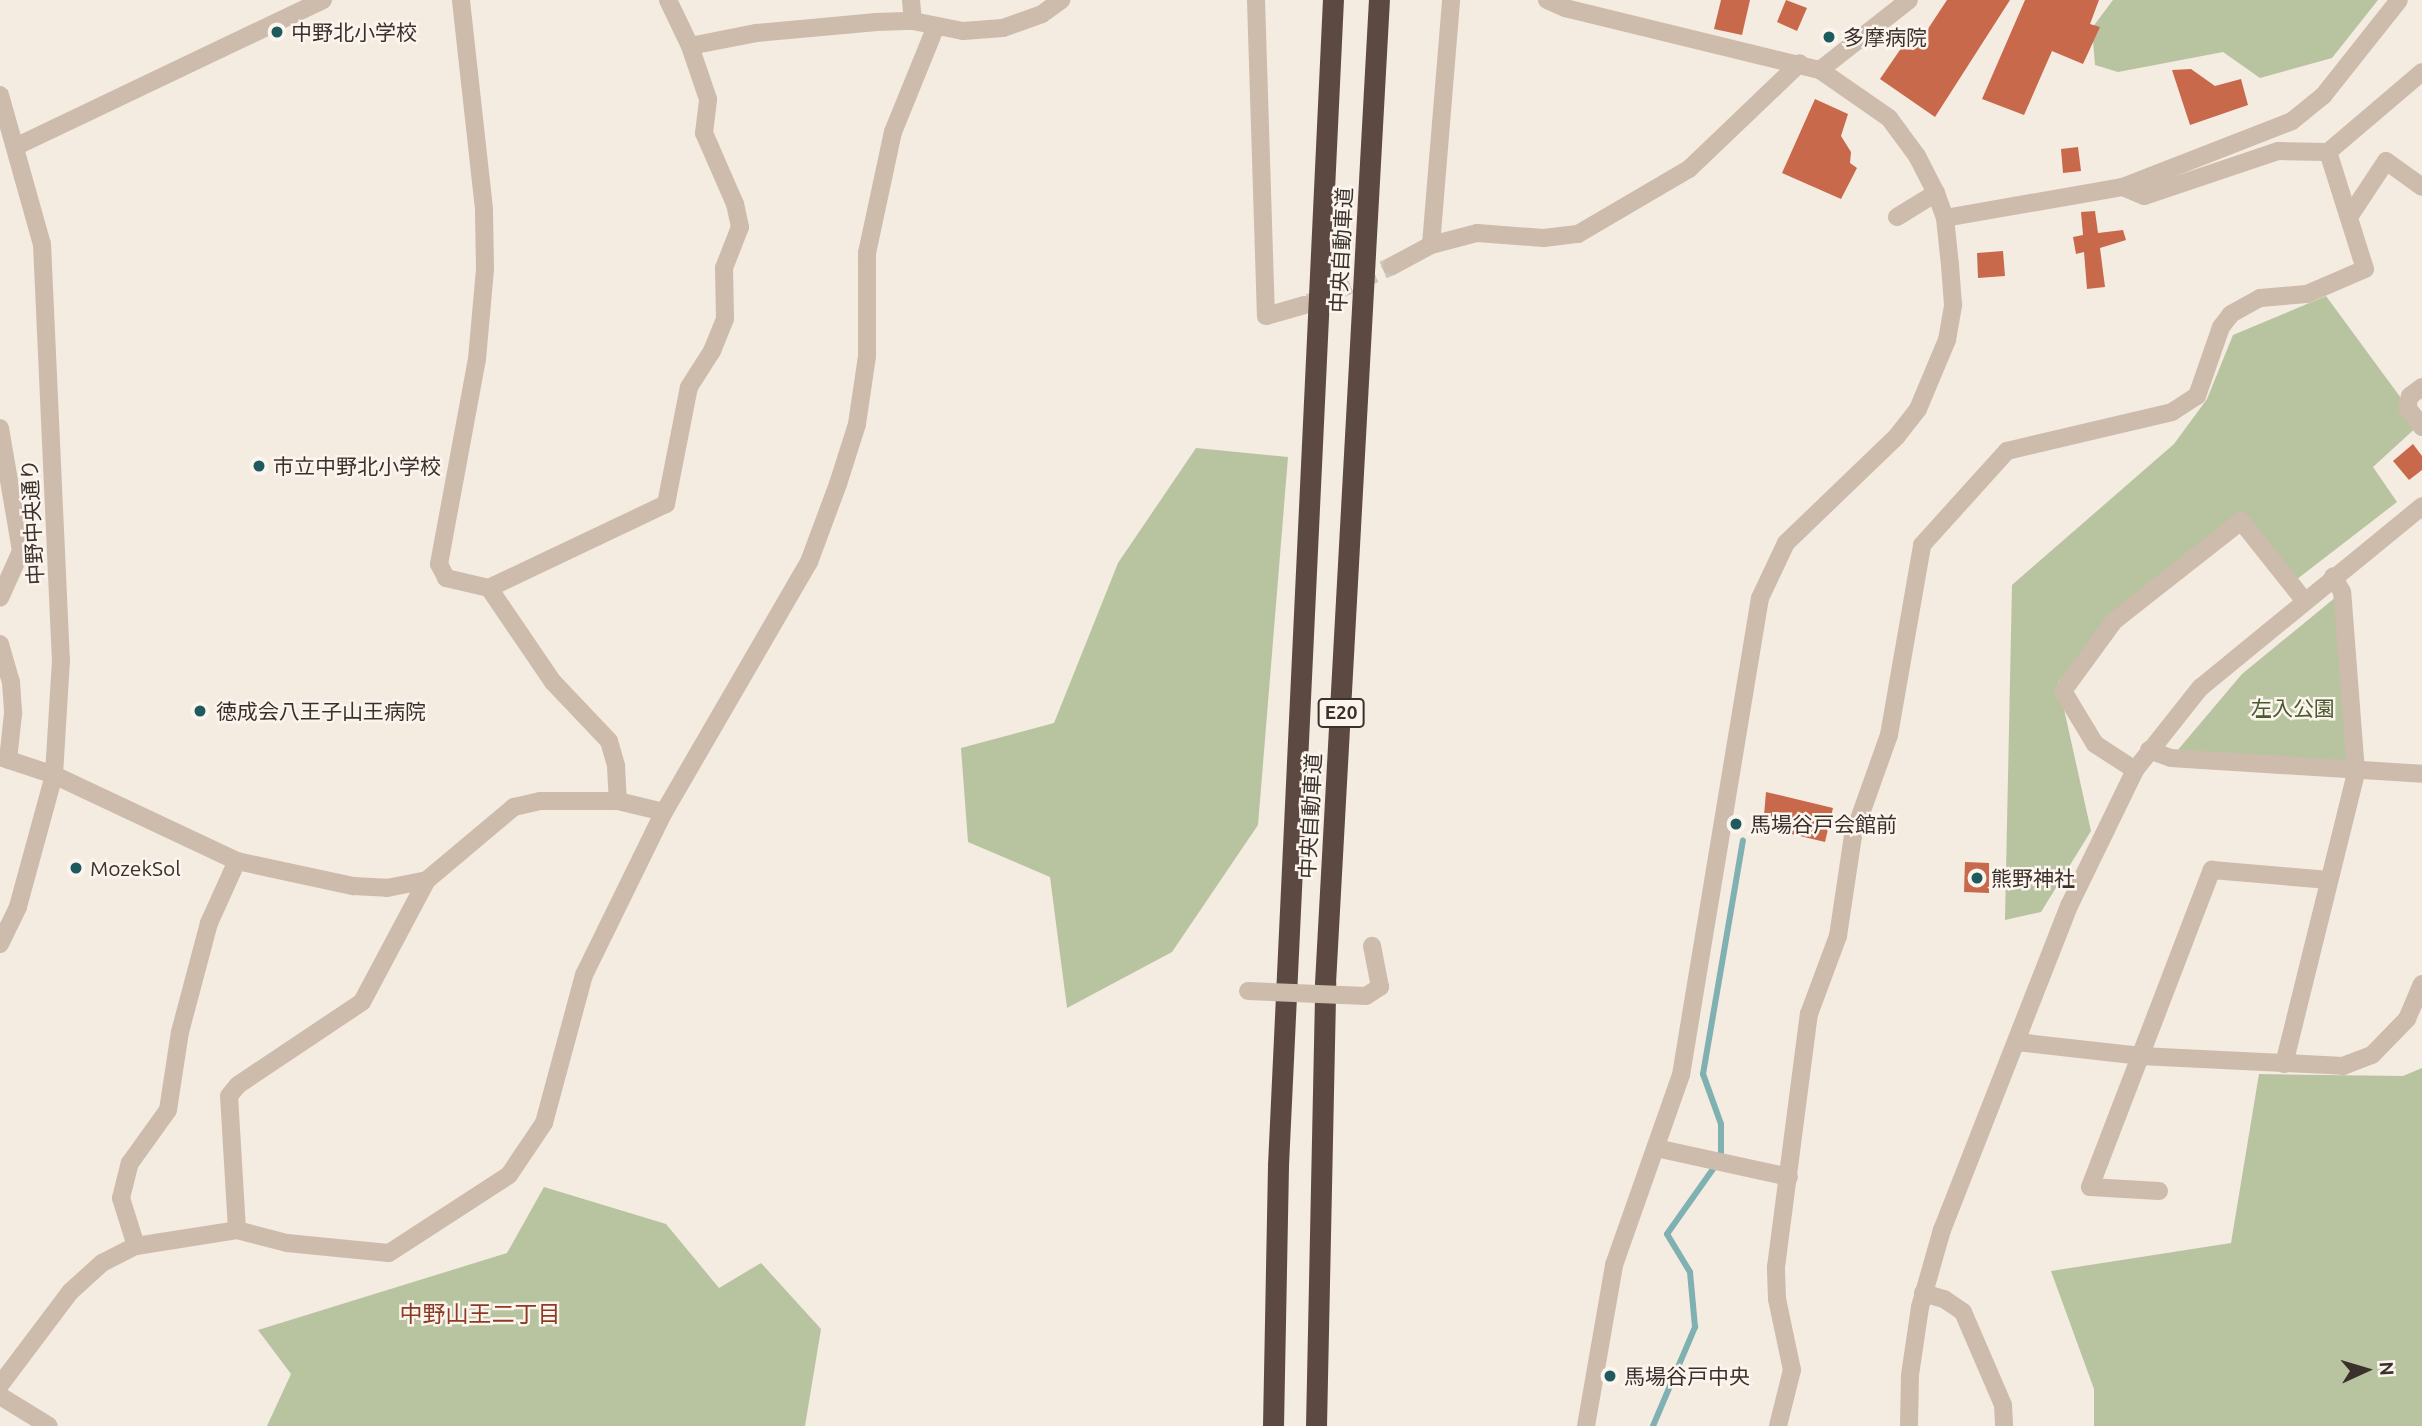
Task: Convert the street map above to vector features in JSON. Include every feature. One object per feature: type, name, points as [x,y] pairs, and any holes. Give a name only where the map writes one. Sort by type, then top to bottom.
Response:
[{"type":"highway","name":"中央自動車道","points":[[1273,1426],[1278,1165],[1333,0]]},
{"type":"highway","name":"中央自動車道","points":[[1316,1426],[1325,983],[1379,0]]},
{"type":"street","points":[[17,146],[323,0]]},
{"type":"street","points":[[461,0],[484,209],[485,269],[477,359],[439,564],[446,578],[489,588],[666,504],[689,387],[712,351],[725,319],[724,268],[740,227],[735,204],[704,133],[708,99],[690,46],[668,0]]},
{"type":"street","points":[[911,0],[914,21]]},
{"type":"street","points":[[690,46],[809,27],[914,21],[963,32],[1003,28],[1042,14],[1061,0]]},
{"type":"street","points":[[1256,0],[1266,316],[1304,305]]},
{"type":"street","points":[[1430,246],[1451,0]]},
{"type":"street","points":[[1547,0],[1565,8],[1800,63],[1820,70],[1889,118],[1936,193],[1945,218],[1952,305],[1937,372],[1918,409],[1897,436],[1786,543],[1760,597],[1681,1075],[1614,1265],[1586,1426]]},
{"type":"street","points":[[1820,70],[1909,0]]},
{"type":"street","points":[[1945,218],[2123,187],[2292,121],[2323,96],[2399,0]]},
{"type":"street","points":[[0,1385],[7,1362],[70,1292],[102,1263],[136,1246],[237,1230],[287,1243],[389,1254],[509,1175],[544,1124],[584,975],[664,812],[808,562],[838,484],[857,424],[867,356],[867,253],[893,132],[936,26]]},
{"type":"street","points":[[1392,266],[1430,246],[1477,233],[1544,237],[1578,234],[1689,169],[1800,63]]},
{"type":"street","points":[[2123,187],[2144,196],[2278,151],[2328,152],[2422,72]]},
{"type":"street","name":"中野中央通り","points":[[0,94],[35,212],[46,288],[61,660],[54,775],[18,907],[1,940]]},
{"type":"street","points":[[1777,1426],[1792,1370],[1777,1300],[1776,1267],[1809,1014],[1838,936],[1853,836],[1889,735],[1922,545],[2007,451],[2172,412],[2197,396],[2221,327],[2231,314],[2260,298],[2307,294],[2365,269],[2328,152]]},
{"type":"street","points":[[2349,217],[2386,161],[2422,187]]},
{"type":"street","points":[[1896,217],[1936,193]]},
{"type":"street","points":[[2422,387],[2410,396],[2407,407],[2422,427]]},
{"type":"street","points":[[0,428],[21,551],[0,598]]},
{"type":"street","points":[[1909,1426],[1910,1375],[1923,1293],[1951,1205],[2070,904],[2135,770],[2200,688],[2303,599],[2422,506]]},
{"type":"street","points":[[2135,770],[2095,744],[2063,691],[2114,621],[2241,521],[2303,599]]},
{"type":"street","points":[[2284,1064],[2356,772],[2342,592],[2333,576]]},
{"type":"street","points":[[489,588],[553,682],[609,741],[618,802]]},
{"type":"street","points":[[0,644],[11,682],[13,714],[4,758],[54,775],[237,861],[353,886],[387,888],[427,880]]},
{"type":"street","points":[[2149,750],[2171,758],[2356,772],[2422,774]]},
{"type":"street","points":[[237,1230],[229,1096],[238,1085],[362,1002],[427,880],[514,807],[540,801],[618,802],[664,812]]},
{"type":"street","points":[[136,1246],[121,1198],[130,1163],[168,1110],[180,1032],[209,923],[237,861]]},
{"type":"street","points":[[2159,1191],[2090,1188],[2212,870],[2329,880]]},
{"type":"street","points":[[1248,991],[1366,996],[1380,987],[1372,946]]},
{"type":"street","points":[[2017,1042],[2141,1056],[2343,1066],[2372,1055],[2407,1019],[2422,984]]},
{"type":"street","points":[[1656,1148],[1789,1177]]},
{"type":"street","points":[[1923,1293],[1944,1299],[1963,1312],[2001,1400],[2004,1426]]},
{"type":"street","points":[[0,1396],[49,1426]]},
{"type":"green space","points":[[2113,0],[2378,0],[2332,58],[2260,78],[2223,52],[2118,72],[2095,65],[2092,28]]},
{"type":"green space","points":[[2326,296],[2420,424],[2373,467],[2397,502],[2292,583],[2241,521],[2058,682],[2091,831],[2041,912],[2005,920],[2012,585],[2174,444],[2207,399],[2233,335]]},
{"type":"green space","points":[[1196,448],[1288,457],[1258,825],[1172,952],[1067,1008],[1050,877],[968,842],[961,748],[1054,723],[1118,563]]},
{"type":"green space","name":"左入公園","points":[[2342,592],[2356,772],[2171,758],[2242,674]]},
{"type":"green space","points":[[2422,1068],[2422,1426],[2094,1426],[2094,1389],[2051,1271],[2231,1243],[2259,1074],[2403,1076]]},
{"type":"green space","points":[[544,1187],[666,1224],[719,1288],[761,1263],[821,1329],[805,1426],[267,1426],[291,1374],[258,1330],[507,1253]]},
{"type":"building","points":[[1721,0],[1750,0],[1742,35],[1714,29]]},
{"type":"building","points":[[1786,0],[1807,8],[1797,31],[1777,22]]},
{"type":"building","points":[[1947,0],[2010,0],[1935,117],[1880,79],[1904,44],[1914,50]]},
{"type":"building","points":[[2025,0],[2099,0],[2090,24],[2100,27],[2083,64],[2052,51],[2024,115],[1982,99]]},
{"type":"building","points":[[2191,69],[2215,86],[2241,79],[2248,105],[2190,125],[2172,70]]},
{"type":"building","points":[[1815,99],[1848,114],[1841,136],[1851,152],[1850,163],[1857,168],[1841,199],[1782,173]]},
{"type":"building","points":[[2078,147],[2081,171],[2063,173],[2061,149]]},
{"type":"building","points":[[2095,211],[2098,233],[2123,230],[2126,240],[2100,248],[2105,287],[2087,289],[2084,252],[2076,254],[2073,237],[2083,235],[2081,212]]},
{"type":"building","points":[[2003,251],[2005,276],[1978,278],[1977,253]]},
{"type":"building","points":[[2413,444],[2422,456],[2422,470],[2409,480],[2393,461]]},
{"type":"building","points":[[1766,792],[1833,808],[1825,842],[1763,827]]},
{"type":"building","points":[[1965,862],[1989,863],[1989,893],[1964,892]]},
{"type":"waterway","points":[[1721,1153],[1721,1124],[1703,1074],[1743,840]]},
{"type":"waterway","points":[[1653,1426],[1695,1327],[1690,1272],[1667,1234],[1713,1169]]},
{"type":"tunnel","points":[[1309,303],[1392,266]]},
{"type":"place","name":"中野北小学校","points":[[277,32]]},
{"type":"place","name":"多摩病院","points":[[1829,37]]},
{"type":"place","name":"市立中野北小学校","points":[[259,466]]},
{"type":"place","name":"徳成会八王子山王病院","points":[[200,711]]},
{"type":"place","name":"馬場谷戸会館前","points":[[1736,824]]},
{"type":"place","name":"MozekSol","points":[[76,868]]},
{"type":"place","name":"熊野神社","points":[[1977,878]]},
{"type":"place","name":"馬場谷戸中央","points":[[1610,1376]]},
{"type":"district","name":"中野山王二丁目","points":[[480,1314]]}]
